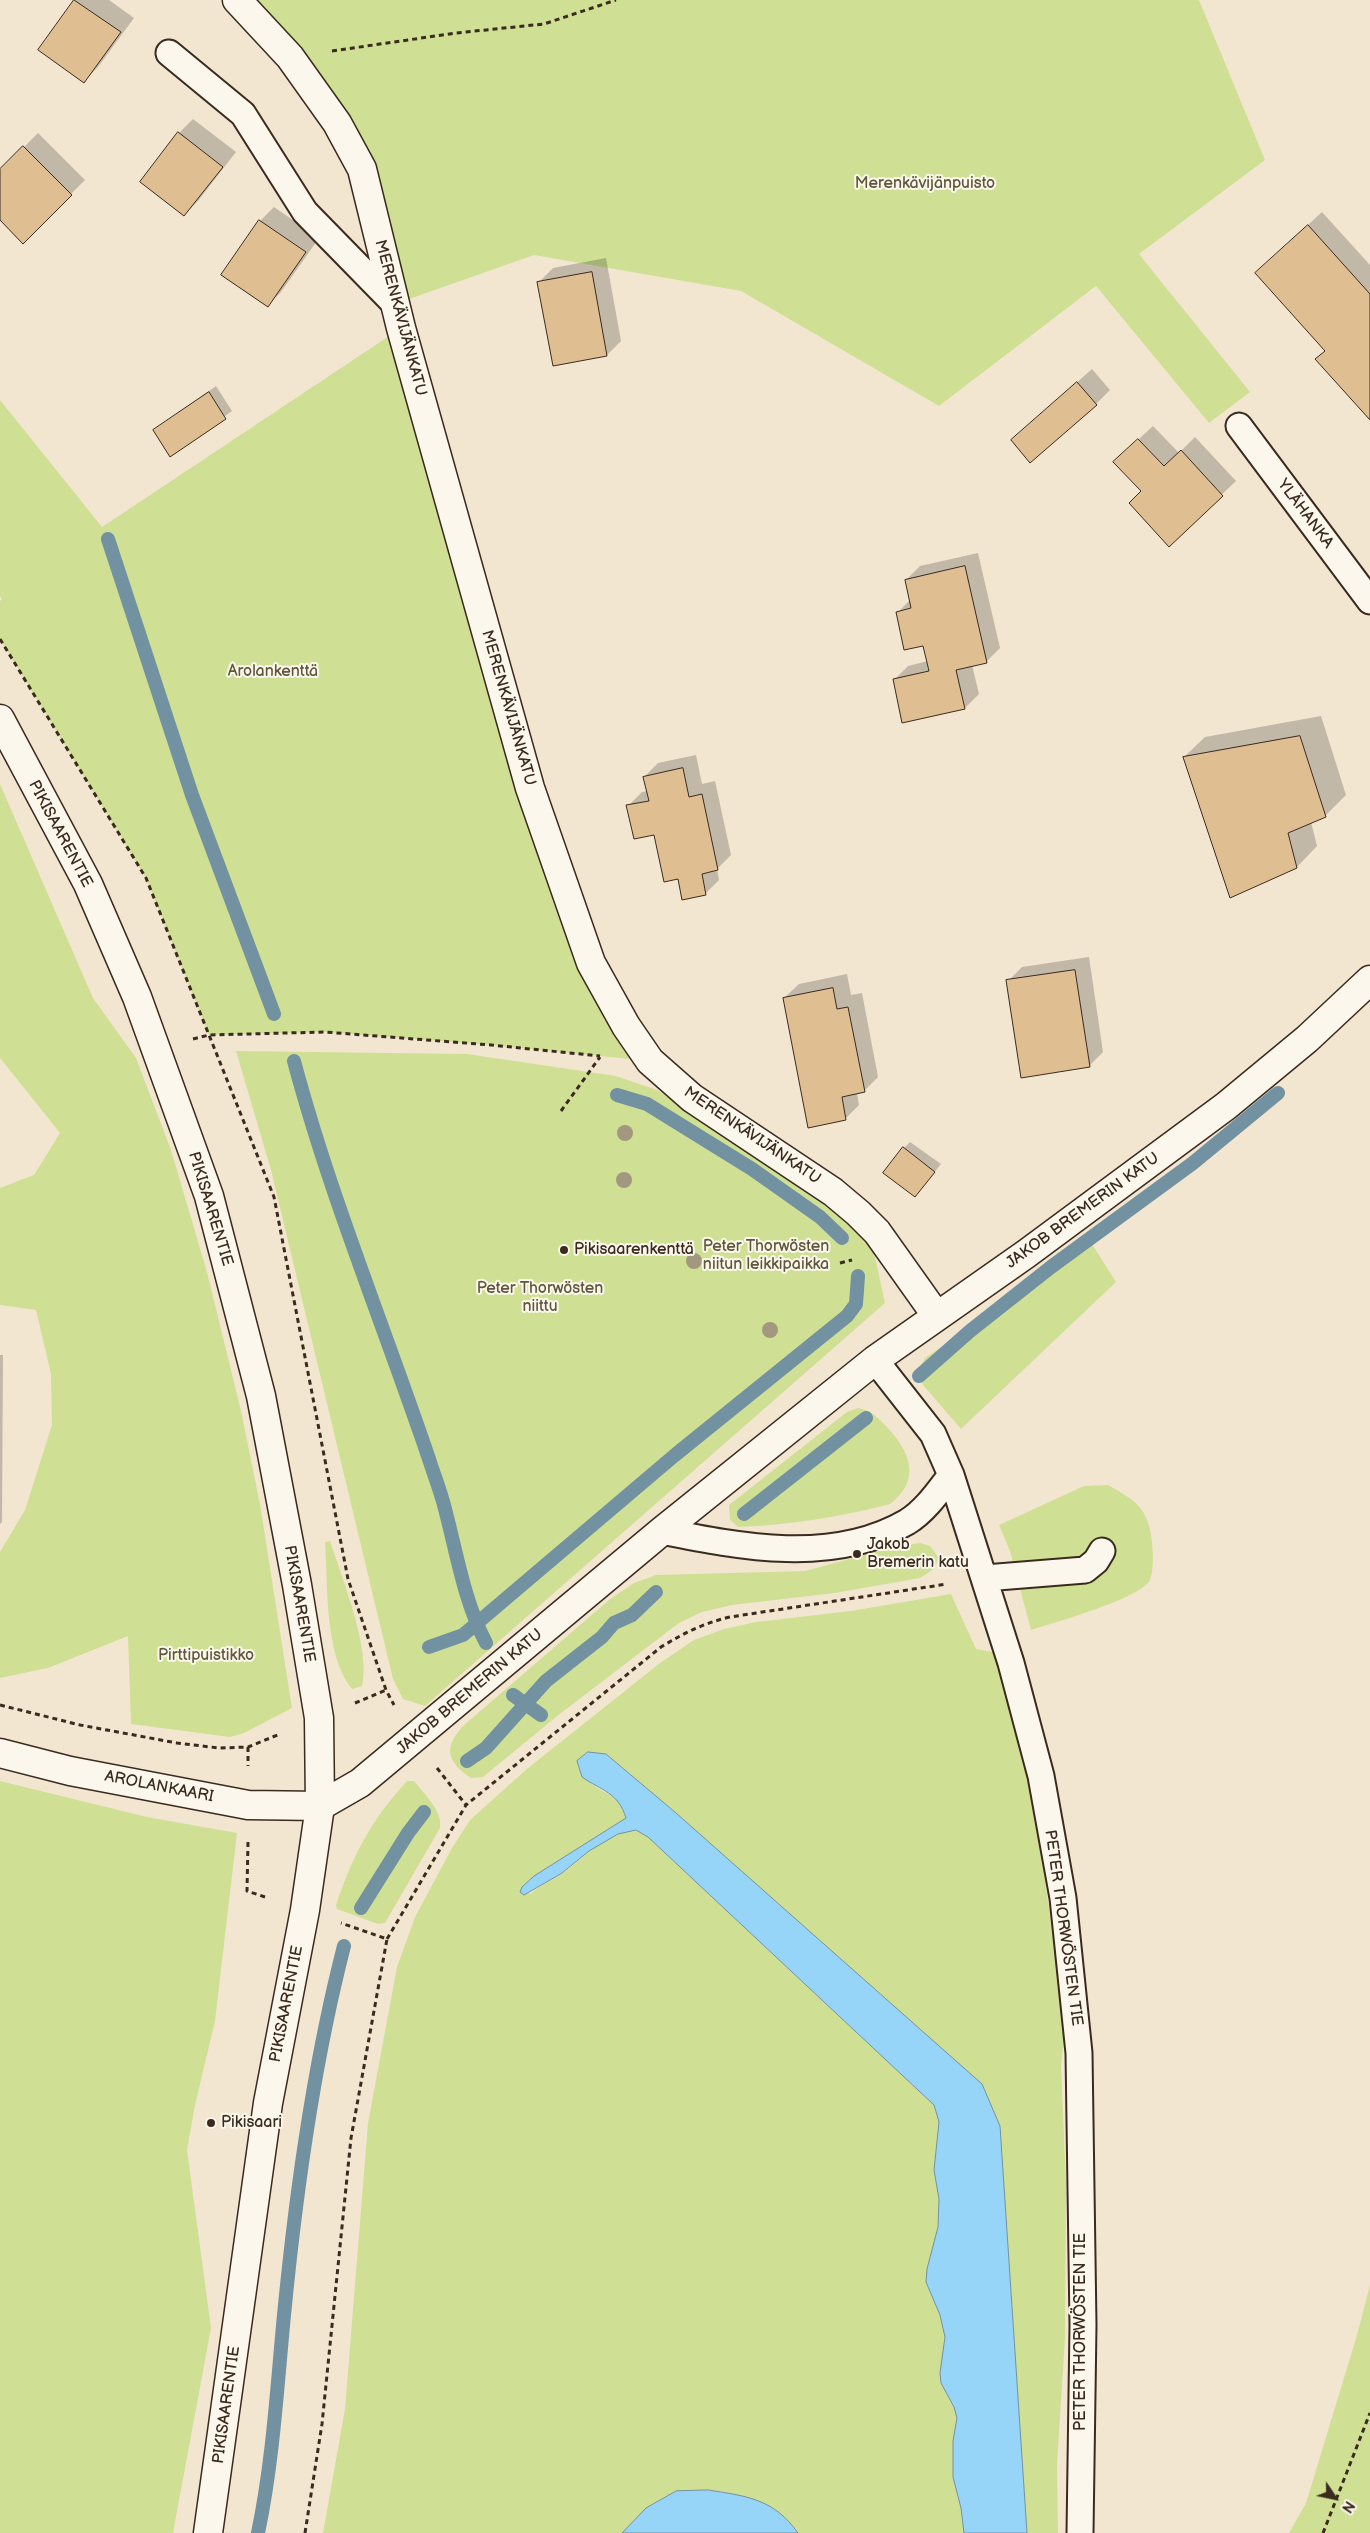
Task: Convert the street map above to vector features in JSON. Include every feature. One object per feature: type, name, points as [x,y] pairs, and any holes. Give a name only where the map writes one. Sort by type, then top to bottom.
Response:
[{"type":"street","name":"MERENKÄVIJÄNKATU","points":[[237,0],[290,57],[337,123],[362,169],[395,304],[530,788],[591,962],[626,1026],[650,1062],[692,1098],[833,1192],[858,1213],[878,1232],[936,1315]]},
{"type":"street","name":"PIKISAARENTIE","points":[[0,719],[88,884],[137,997],[208,1196],[261,1396],[297,1585],[318,1718],[320,1806],[305,1910],[268,2103],[208,2533]]},
{"type":"street","name":"JAKOB BREMERIN KATU","points":[[320,1806],[360,1783],[662,1531],[874,1360],[1026,1254],[1226,1106],[1307,1039],[1370,980]]},
{"type":"street","name":"AROLANKAARI","points":[[0,1753],[70,1771],[248,1804],[320,1806]]},
{"type":"lane","points":[[170,53],[243,114],[305,212],[395,304]]},
{"type":"lane","name":"YLÄHANKA","points":[[1239,426],[1370,601]]},
{"type":"lane","name":"PETER THORWÖSTEN TIE","points":[[874,1360],[933,1434],[951,1475],[1011,1663],[1041,1776],[1062,1898],[1079,2052],[1083,2326],[1080,2533]]},
{"type":"lane","points":[[662,1531],[729,1545],[785,1550],[843,1544],[881,1534],[908,1521],[933,1499],[951,1475]]},
{"type":"lane","points":[[985,1578],[1086,1570],[1096,1561],[1102,1551]]},
{"type":"path","points":[[290,57],[456,32],[544,24],[616,0]]},
{"type":"path","points":[[156,1047],[209,1035],[325,1032],[601,1056],[561,1111]]},
{"type":"path","points":[[305,2533],[322,2424],[351,2138],[387,1939],[466,1805],[654,1653],[686,1631],[707,1622],[730,1617],[985,1578]]},
{"type":"path","points":[[0,1705],[80,1725],[177,1743],[218,1748],[248,1747],[386,1690]]},
{"type":"path","points":[[247,1891],[387,1939]]},
{"type":"path","points":[[1323,2533],[1370,2413]]},
{"type":"green space","name":"Merenkävijänpuisto","points":[[237,0],[1199,0],[1265,160],[1139,254],[1250,392],[1209,423],[1096,286],[939,406],[741,291],[534,255],[395,304],[362,169]]},
{"type":"green space","name":"Arolankenttä","points":[[401,328],[591,963],[650,1061],[491,1045],[325,1032],[209,1035],[146,878],[0,639],[0,601],[2,599],[0,596],[0,400],[102,527]]},
{"type":"green space","name":"Pirttipuistikko","points":[[0,784],[93,998],[136,1058],[171,1150],[207,1272],[241,1411],[260,1504],[292,1708],[244,1733],[230,1737],[131,1724],[128,1636],[48,1668],[0,1678],[0,1552],[25,1510],[52,1425],[51,1374],[36,1310],[0,1305],[0,1188],[34,1175],[60,1133],[0,1058]]},
{"type":"green space","name":"Peter Thorwösten niittu","points":[[236,1051],[467,1054],[616,1076],[657,1090],[829,1203],[873,1248],[885,1303],[425,1706],[403,1699],[393,1679],[271,1170]]},
{"type":"green space","points":[[1092,1244],[1116,1282],[961,1429],[923,1385],[917,1374],[925,1358]]},
{"type":"green space","points":[[858,1408],[870,1412],[880,1420],[901,1445],[906,1455],[909,1475],[906,1485],[900,1495],[890,1504],[852,1513],[776,1524],[738,1527],[730,1520],[729,1505],[847,1412]]},
{"type":"green space","points":[[1108,1485],[1133,1501],[1144,1513],[1150,1530],[1153,1551],[1153,1566],[1150,1580],[1143,1587],[1115,1602],[1031,1630],[1010,1551],[999,1525],[1084,1486]]},
{"type":"green space","points":[[330,1541],[354,1614],[362,1653],[364,1671],[362,1686],[352,1689],[343,1675],[336,1658],[332,1639],[327,1598],[325,1542]]},
{"type":"green space","points":[[920,1543],[930,1546],[939,1558],[934,1569],[920,1578],[835,1593],[732,1605],[702,1612],[679,1623],[561,1713],[483,1777],[471,1778],[453,1760],[450,1748],[452,1741],[463,1726],[609,1600],[634,1583],[656,1575],[805,1571],[898,1546]]},
{"type":"green space","points":[[951,1594],[976,1649],[998,1653],[1020,1733],[1037,1819],[1065,2029],[1061,2065],[1066,2184],[1065,2338],[1057,2464],[1058,2533],[1027,2533],[1000,2126],[982,2085],[676,1813],[606,1754],[588,1752],[577,1761],[582,1770],[593,1785],[617,1800],[626,1818],[534,1876],[522,1887],[530,1894],[563,1873],[605,1840],[624,1832],[640,1831],[934,2105],[939,2122],[934,2170],[939,2199],[938,2227],[927,2269],[926,2282],[940,2315],[945,2337],[940,2373],[941,2383],[954,2407],[957,2418],[953,2441],[953,2476],[961,2508],[964,2533],[798,2533],[795,2529],[735,2494],[708,2490],[676,2491],[646,2508],[622,2533],[323,2533],[345,2409],[368,2123],[397,1967],[415,1917],[452,1848],[470,1820],[528,1768],[660,1663],[694,1640],[724,1629],[756,1622],[851,1611]]},
{"type":"green space","points":[[0,1781],[147,1817],[237,1833],[215,2021],[195,2105],[187,2150],[211,2328],[173,2533],[0,2533]]},
{"type":"green space","points":[[407,1781],[414,1781],[432,1803],[439,1815],[440,1828],[385,1923],[378,1924],[337,1909],[336,1905],[349,1870],[364,1839],[394,1795]]},
{"type":"green space","points":[[1370,2285],[1370,2533],[1289,2533],[1306,2503],[1357,2335]]},
{"type":"water","points":[[588,1752],[606,1754],[676,1813],[982,2084],[1000,2126],[1027,2533],[964,2533],[961,2508],[953,2477],[953,2441],[957,2418],[954,2407],[941,2383],[940,2373],[945,2337],[940,2315],[926,2282],[927,2269],[938,2227],[939,2199],[934,2170],[939,2122],[934,2105],[648,1837],[636,1830],[618,1834],[589,1851],[562,1873],[524,1895],[520,1892],[522,1887],[534,1876],[626,1818],[623,1809],[614,1797],[582,1777],[577,1761]]},
{"type":"water","points":[[708,2490],[735,2494],[759,2501],[779,2513],[798,2533],[622,2533],[646,2508],[676,2491]]},
{"type":"building","points":[[74,0],[121,32],[84,83],[38,50]]},
{"type":"building","points":[[178,132],[223,167],[184,216],[140,182]]},
{"type":"building","points":[[23,146],[72,195],[23,244],[0,220],[0,169]]},
{"type":"building","points":[[259,220],[306,252],[268,307],[221,275]]},
{"type":"building","points":[[1308,225],[1370,294],[1370,420],[1315,359],[1325,351],[1255,273]]},
{"type":"building","points":[[592,272],[607,356],[553,366],[537,282]]},
{"type":"building","points":[[1077,382],[1097,405],[1030,463],[1011,440]]},
{"type":"building","points":[[209,392],[226,419],[170,457],[153,430]]},
{"type":"building","points":[[1138,439],[1164,466],[1181,450],[1223,496],[1169,547],[1129,503],[1141,491],[1113,462]]},
{"type":"building","points":[[965,566],[987,663],[956,670],[965,709],[902,723],[893,679],[929,671],[923,646],[904,650],[896,612],[911,608],[905,580]]},
{"type":"building","points":[[1300,736],[1326,817],[1288,833],[1297,868],[1230,898],[1183,757]]},
{"type":"building","points":[[683,768],[689,797],[702,794],[718,870],[702,874],[706,895],[682,900],[678,879],[664,882],[654,835],[634,839],[626,805],[649,801],[643,777]]},
{"type":"building","points":[[1075,970],[1090,1067],[1021,1078],[1006,980]]},
{"type":"building","points":[[833,988],[837,1009],[848,1007],[865,1092],[842,1097],[846,1120],[808,1128],[783,998]]},
{"type":"building","points":[[903,1147],[935,1172],[915,1197],[883,1173]]},
{"type":"waterway","points":[[108,539],[192,795],[274,1014]]},
{"type":"waterway","points":[[294,1061],[324,1161],[439,1490],[472,1611],[486,1643]]},
{"type":"waterway","points":[[919,1376],[970,1331],[1051,1267],[1193,1163],[1278,1093]]},
{"type":"waterway","points":[[617,1095],[647,1104],[752,1169],[820,1217],[842,1238]]},
{"type":"waterway","points":[[429,1647],[463,1635],[675,1455],[847,1316],[856,1304],[858,1276]]},
{"type":"waterway","points":[[744,1514],[866,1418]]},
{"type":"waterway","points":[[467,1761],[486,1748],[546,1681],[602,1637],[614,1623],[632,1615],[656,1592]]},
{"type":"waterway","points":[[513,1695],[541,1715]]},
{"type":"waterway","points":[[361,1908],[408,1833],[424,1812]]},
{"type":"waterway","points":[[258,2533],[271,2452],[300,2175],[323,2037],[344,1946]]},
{"type":"place","name":"Pikisaarenkenttä","points":[[564,1250]]},
{"type":"place","name":"Jakob Bremerin katu","points":[[857,1554]]},
{"type":"place","name":"Pikisaari","points":[[211,2123]]},
{"type":"park label","name":"Peter Thorwösten niitun leikkipaikka","points":[[766,1256]]}]
